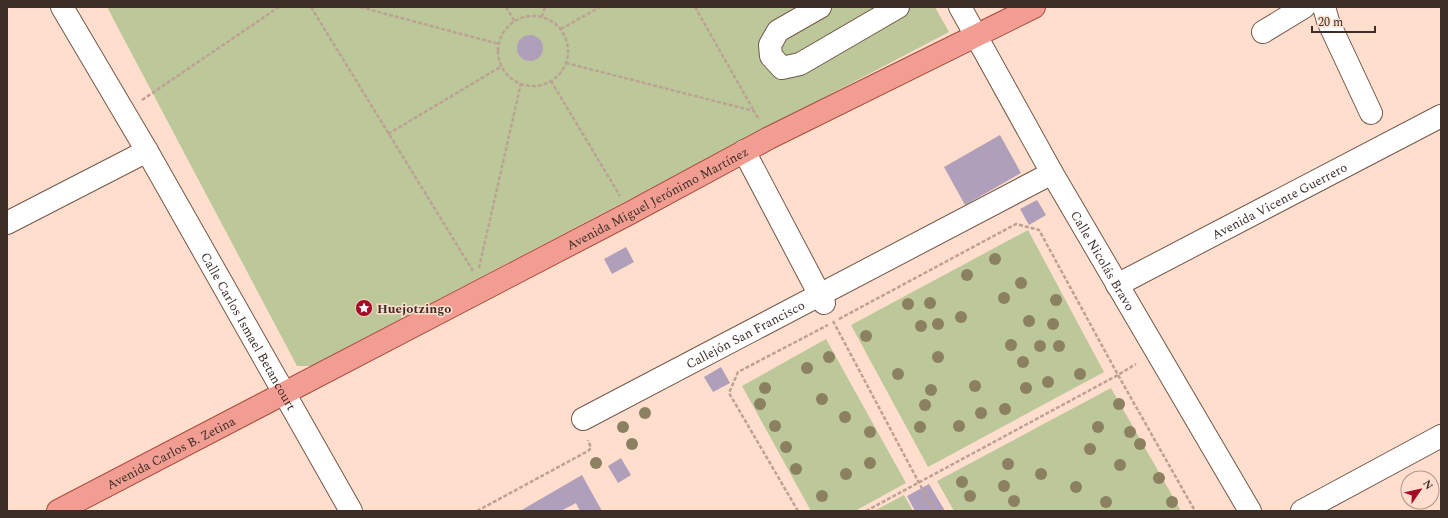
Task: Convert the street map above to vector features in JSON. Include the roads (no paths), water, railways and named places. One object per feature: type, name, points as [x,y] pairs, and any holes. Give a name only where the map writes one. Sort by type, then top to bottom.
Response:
[{"type":"main road","name":"Avenida Miguel Jerónimo Martínez","points":[[284,394],[480,283],[630,213],[769,138],[1034,7]]},
{"type":"main road","name":"Avenida Carlos B. Zetina","points":[[58,511],[284,394]]},
{"type":"street","name":"Calle Carlos Ismael Betancourt","points":[[62,7],[125,112],[351,511]]},
{"type":"street","points":[[820,7],[778,31],[770,44],[771,56],[782,68],[800,64],[898,7]]},
{"type":"street","name":"Calle Nicolás Bravo","points":[[960,7],[1052,173],[1250,511]]},
{"type":"street","points":[[1263,32],[1304,7]]},
{"type":"street","points":[[1324,7],[1328,21],[1371,113]]},
{"type":"street","name":"Avenida Vicente Guerrero","points":[[1117,285],[1441,116]]},
{"type":"street","points":[[7,223],[147,151]]},
{"type":"street","points":[[744,151],[827,309]]},
{"type":"street","name":"Callejón San Francisco","points":[[583,418],[827,309],[1052,173]]},
{"type":"street","points":[[1302,511],[1441,436]]},
{"type":"place","name":"Huejotzingo","points":[[364,308]]}]
